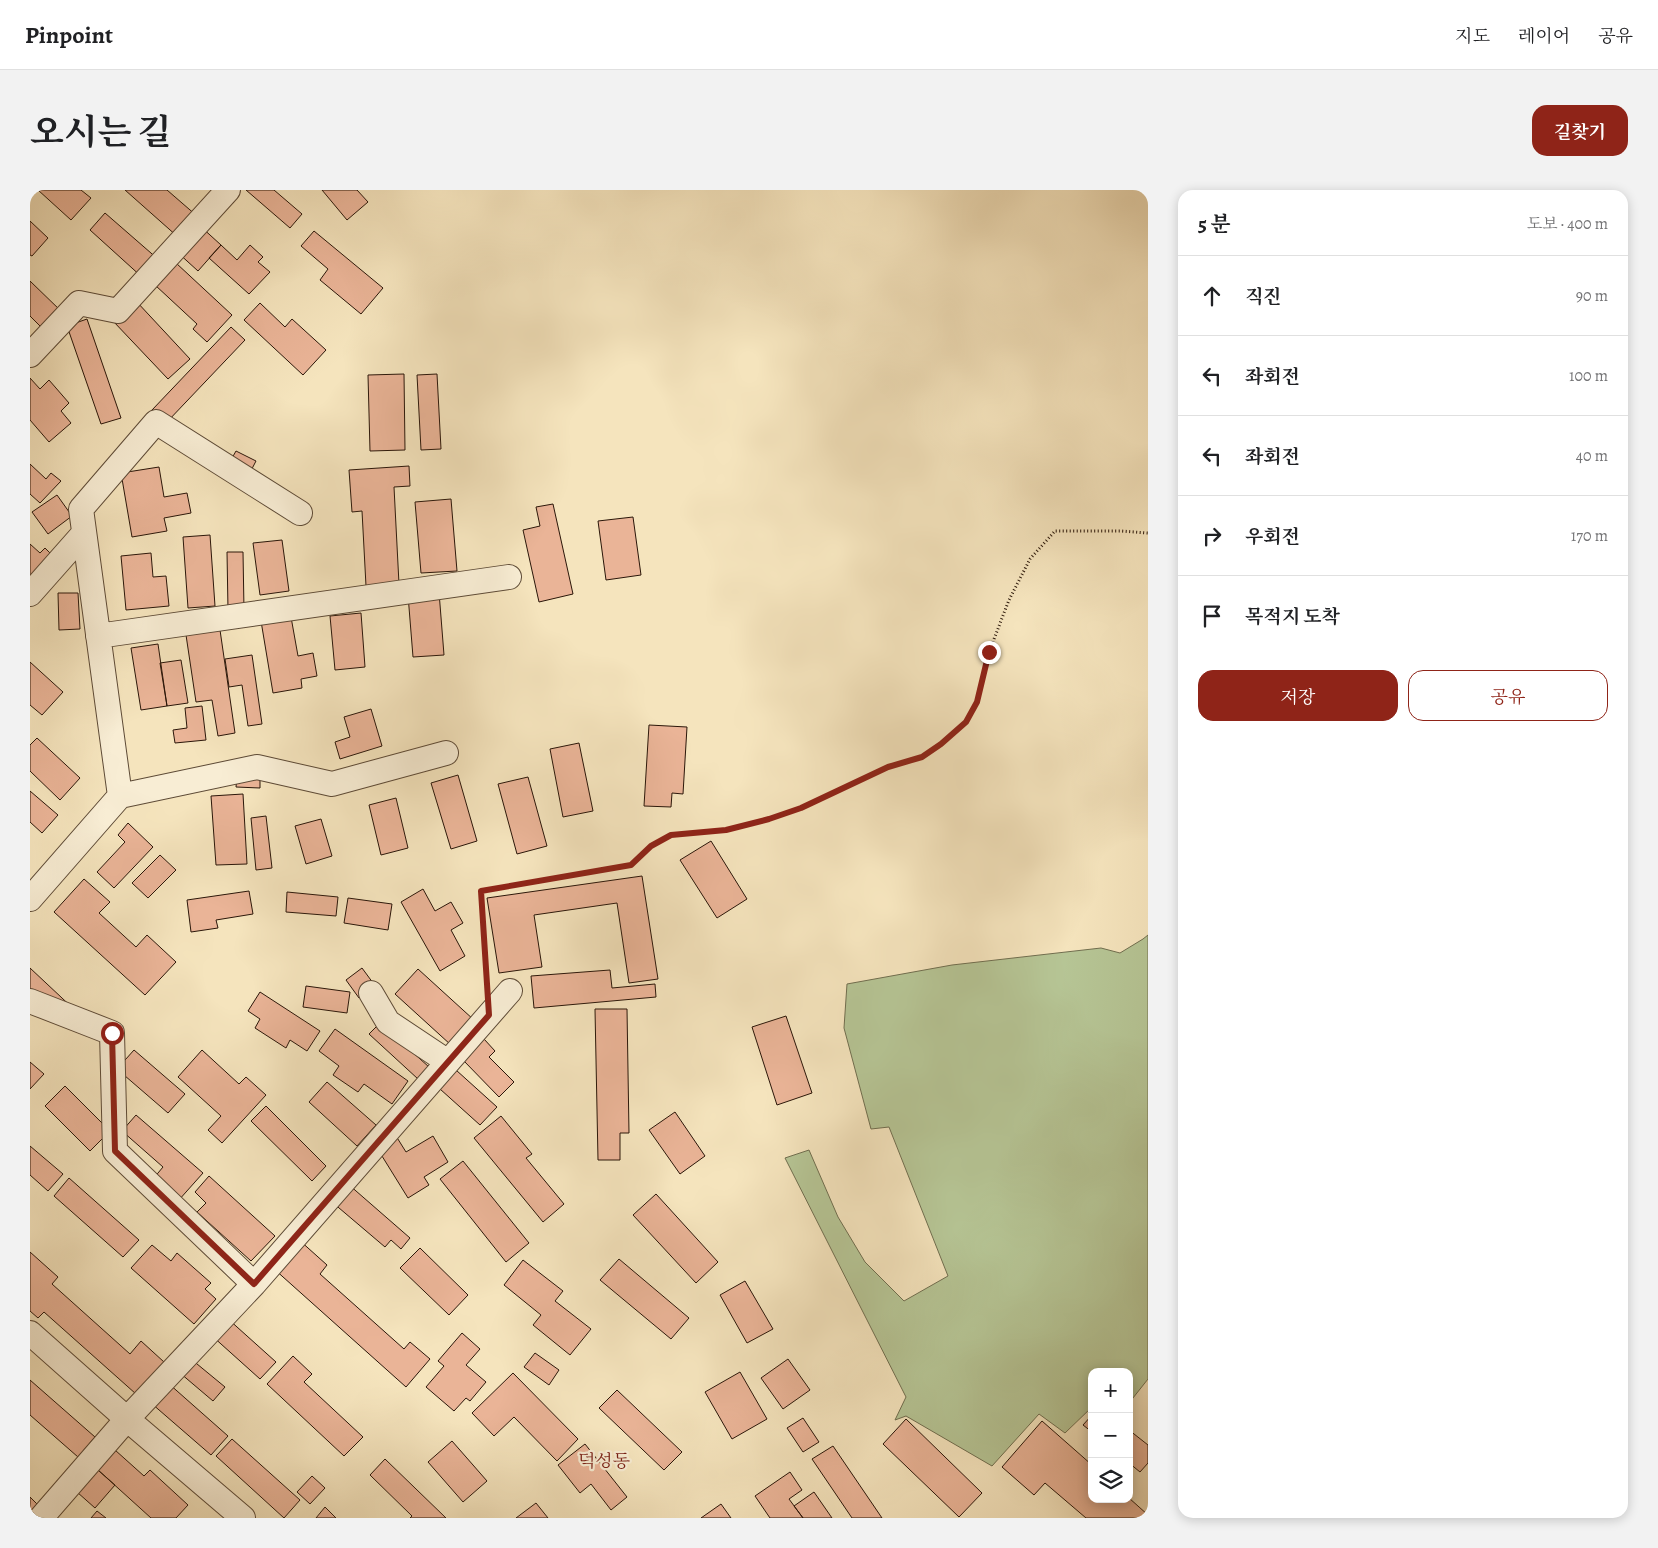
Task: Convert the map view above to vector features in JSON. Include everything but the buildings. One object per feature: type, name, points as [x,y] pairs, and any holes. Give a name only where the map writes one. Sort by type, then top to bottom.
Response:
[{"type":"street","points":[[30,355],[79,303],[118,310],[228,190]]},
{"type":"street","points":[[120,796],[81,509],[156,422],[300,513]]},
{"type":"street","points":[[30,594],[84,533]]},
{"type":"street","points":[[98,636],[509,577]]},
{"type":"street","points":[[30,899],[120,796],[257,767],[332,784],[446,753]]},
{"type":"street","points":[[41,1518],[127,1419],[254,1284],[510,991]]},
{"type":"street","points":[[371,993],[388,1022],[448,1062]]},
{"type":"street","points":[[30,1001],[112,1033],[115,1151],[254,1284]]},
{"type":"street","points":[[30,1333],[243,1518]]},
{"type":"path","points":[[489,1015],[481,891],[631,865],[651,846],[671,835],[726,830],[769,819],[801,808],[888,767],[922,757],[941,744],[966,722],[977,702],[989,652],[1010,600],[1030,559],[1055,531],[1148,533]]},
{"type":"green space","points":[[1148,935],[1148,1379],[1133,1398],[1133,1368],[1088,1368],[1088,1411],[1065,1433],[1039,1414],[992,1466],[906,1416],[895,1420],[906,1397],[785,1158],[809,1150],[838,1217],[865,1262],[904,1301],[948,1276],[889,1127],[871,1129],[844,1028],[847,984],[952,965],[1101,948],[1120,953]]},
{"type":"district","name":"덕성동","points":[[604,1461]]},
{"type":"route","points":[[112,1033],[115,1151],[254,1284],[489,1015],[481,891],[631,865],[651,846],[671,835],[726,830],[769,819],[801,808],[888,767],[922,757],[941,744],[966,722],[977,702],[989,652]]}]
